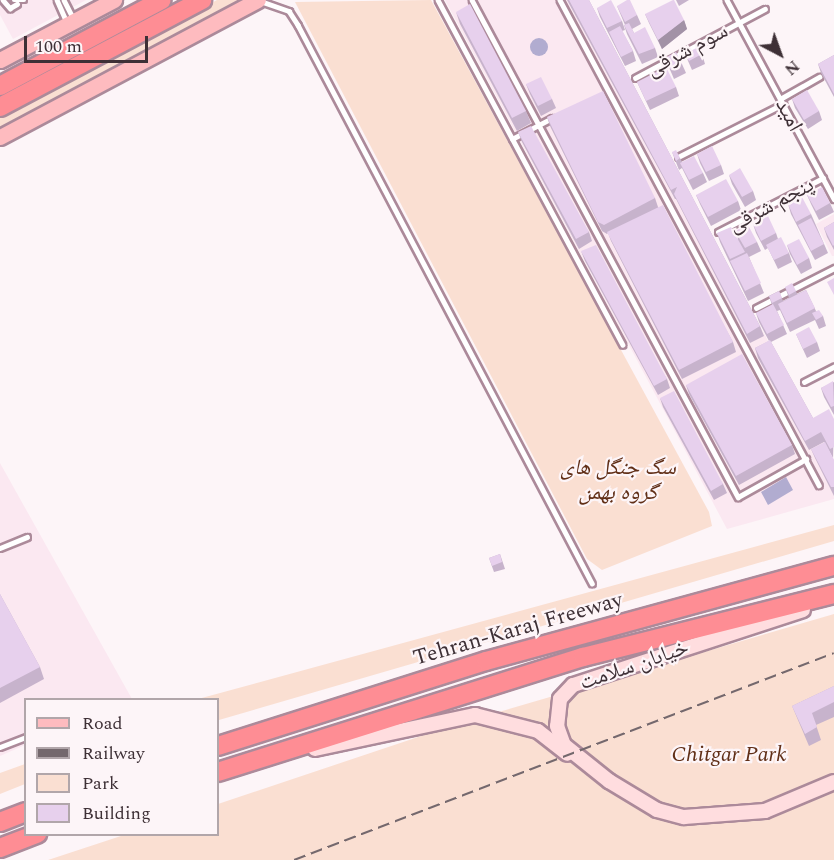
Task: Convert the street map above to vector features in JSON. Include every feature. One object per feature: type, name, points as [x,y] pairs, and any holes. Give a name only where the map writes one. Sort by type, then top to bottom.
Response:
[{"type":"highway","points":[[0,86],[162,0]]},
{"type":"highway","points":[[0,107],[202,0]]},
{"type":"highway","name":"Tehran-Karaj Freeway","points":[[219,746],[486,661],[834,566]]},
{"type":"highway","name":"Tehran-Karaj Freeway","points":[[219,772],[583,657],[834,595]]},
{"type":"highway","points":[[0,822],[24,813]]},
{"type":"highway","points":[[0,848],[33,836]]},
{"type":"main road","points":[[0,60],[114,0]]},
{"type":"main road","points":[[0,137],[258,0]]},
{"type":"main road","name":"خیابان سلامت","points":[[832,787],[736,817],[684,817],[657,810],[564,745],[556,710],[573,685],[593,676],[834,595]]},
{"type":"main road","name":"خیابان سلامت","points":[[252,760],[475,715],[538,731],[635,806],[685,823],[745,821],[832,787]]},
{"type":"lane","points":[[3,0],[10,8],[16,2],[24,0]]},
{"type":"lane","points":[[57,0],[71,23]]},
{"type":"lane","points":[[64,0],[71,23]]},
{"type":"lane","points":[[258,0],[289,11],[298,25],[592,583]]},
{"type":"lane","points":[[438,0],[623,345]]},
{"type":"lane","points":[[481,0],[473,2],[738,497],[806,459]]},
{"type":"lane","points":[[560,0],[819,485]]},
{"type":"lane","name":"امید","points":[[727,0],[834,199]]},
{"type":"lane","name":"سوم شرقی","points":[[635,78],[765,9]]},
{"type":"lane","points":[[678,157],[782,101],[819,77]]},
{"type":"lane","points":[[598,94],[608,89]]},
{"type":"lane","points":[[512,139],[559,115]]},
{"type":"lane","name":"پنجم شرقی","points":[[718,232],[823,178]]},
{"type":"lane","points":[[661,212],[671,207]]},
{"type":"lane","points":[[602,243],[612,238]]},
{"type":"lane","points":[[756,308],[834,268]]},
{"type":"lane","points":[[740,359],[749,354]]},
{"type":"lane","points":[[804,382],[834,367]]},
{"type":"lane","points":[[680,389],[690,384]]},
{"type":"lane","points":[[0,548],[27,537]]},
{"type":"lane","points":[[0,747],[24,738]]},
{"type":"shaded area","points":[[0,0],[86,0],[13,39],[0,15]]},
{"type":"shaded area","points":[[445,0],[581,0],[834,461],[834,499],[727,529]]},
{"type":"shaded area","points":[[535,38],[543,38],[548,43],[546,54],[535,56],[530,51],[530,43]]},
{"type":"shaded area","points":[[834,214],[834,256],[832,256],[816,224]]},
{"type":"shaded area","points":[[0,463],[131,698],[24,698],[24,745],[0,756]]},
{"type":"shaded area","points":[[786,477],[793,490],[768,505],[761,492]]},
{"type":"green space","points":[[217,0],[241,0],[0,127],[0,118]]},
{"type":"green space","name":"سگ جنگل های گروه بهمن","points":[[431,0],[709,512],[712,526],[602,570],[587,559],[295,2]]},
{"type":"green space","points":[[834,525],[834,541],[219,720],[219,698],[202,698]]},
{"type":"green space","name":"Chitgar Park","points":[[834,614],[834,860],[48,860],[121,836],[219,836],[219,804],[451,726]]},
{"type":"green space","points":[[24,764],[24,784],[0,794],[0,773]]},
{"type":"building","points":[[569,0],[589,0],[760,326],[747,334],[674,194],[677,187],[671,190]]},
{"type":"building","points":[[611,0],[622,21],[607,28],[597,8]]},
{"type":"building","points":[[630,0],[637,15],[625,22],[617,6]]},
{"type":"building","points":[[674,0],[684,20],[658,40],[645,14]]},
{"type":"building","points":[[470,4],[526,111],[512,118],[456,12]]},
{"type":"building","points":[[629,23],[634,33],[645,27],[655,48],[639,54],[624,25]]},
{"type":"building","points":[[620,26],[633,51],[621,57],[609,32]]},
{"type":"building","points":[[698,47],[702,54],[689,61],[685,54]]},
{"type":"building","points":[[676,52],[682,64],[670,69],[665,58]]},
{"type":"building","points":[[834,55],[834,94],[818,64]]},
{"type":"building","points":[[666,67],[676,87],[646,101],[637,82]]},
{"type":"building","points":[[541,77],[552,99],[538,106],[526,84]]},
{"type":"building","points":[[807,90],[819,111],[804,120],[792,99]]},
{"type":"building","points":[[603,91],[655,198],[604,225],[598,222],[547,117]]},
{"type":"building","points":[[531,126],[589,232],[576,239],[518,132]]},
{"type":"building","points":[[712,146],[721,165],[706,172],[697,154]]},
{"type":"building","points":[[676,150],[680,158],[676,161],[672,152]]},
{"type":"building","points":[[694,156],[703,173],[689,180],[680,163]]},
{"type":"building","points":[[740,168],[753,191],[742,197],[729,175]]},
{"type":"building","points":[[726,179],[738,201],[708,217],[696,195]]},
{"type":"building","points":[[822,187],[830,203],[816,211],[807,195]]},
{"type":"building","points":[[802,197],[811,214],[796,222],[788,204]]},
{"type":"building","points":[[663,205],[733,342],[679,370],[607,232]]},
{"type":"building","points":[[768,216],[776,233],[761,241],[753,224]]},
{"type":"building","points":[[811,218],[824,244],[811,251],[798,225]]},
{"type":"building","points":[[834,222],[834,245],[833,246],[824,228]]},
{"type":"building","points":[[748,225],[757,242],[745,248],[735,231]]},
{"type":"building","points":[[731,227],[745,252],[730,259],[717,233]]},
{"type":"building","points":[[781,237],[789,253],[774,260],[766,245]]},
{"type":"building","points":[[799,239],[809,258],[797,265],[787,245]]},
{"type":"building","points":[[596,245],[667,379],[654,386],[581,251]]},
{"type":"building","points":[[747,253],[761,283],[745,291],[730,261]]},
{"type":"building","points":[[834,278],[834,295],[827,282]]},
{"type":"building","points":[[792,283],[796,291],[789,295],[785,287]]},
{"type":"building","points":[[806,290],[815,308],[787,323],[778,304]]},
{"type":"building","points":[[779,291],[782,298],[772,303],[769,296]]},
{"type":"building","points":[[773,304],[784,325],[767,334],[756,313]]},
{"type":"building","points":[[819,310],[823,316],[816,320],[812,313]]},
{"type":"building","points":[[809,327],[817,342],[803,349],[796,334]]},
{"type":"building","points":[[770,340],[813,418],[829,409],[834,419],[834,447],[830,449],[821,432],[805,441],[755,348]]},
{"type":"building","points":[[742,354],[792,445],[736,476],[686,385]]},
{"type":"building","points":[[833,381],[834,406],[831,407],[821,388]]},
{"type":"building","points":[[674,391],[723,484],[711,491],[660,398]]},
{"type":"building","points":[[825,442],[834,460],[834,487],[831,487],[811,449]]},
{"type":"building","points":[[500,554],[502,562],[492,566],[489,558]]},
{"type":"building","points":[[0,594],[40,667],[0,688]]},
{"type":"building","points":[[834,686],[834,702],[812,713],[817,727],[805,734],[792,706]]},
{"type":"railway","points":[[294,860],[834,653]]}]
